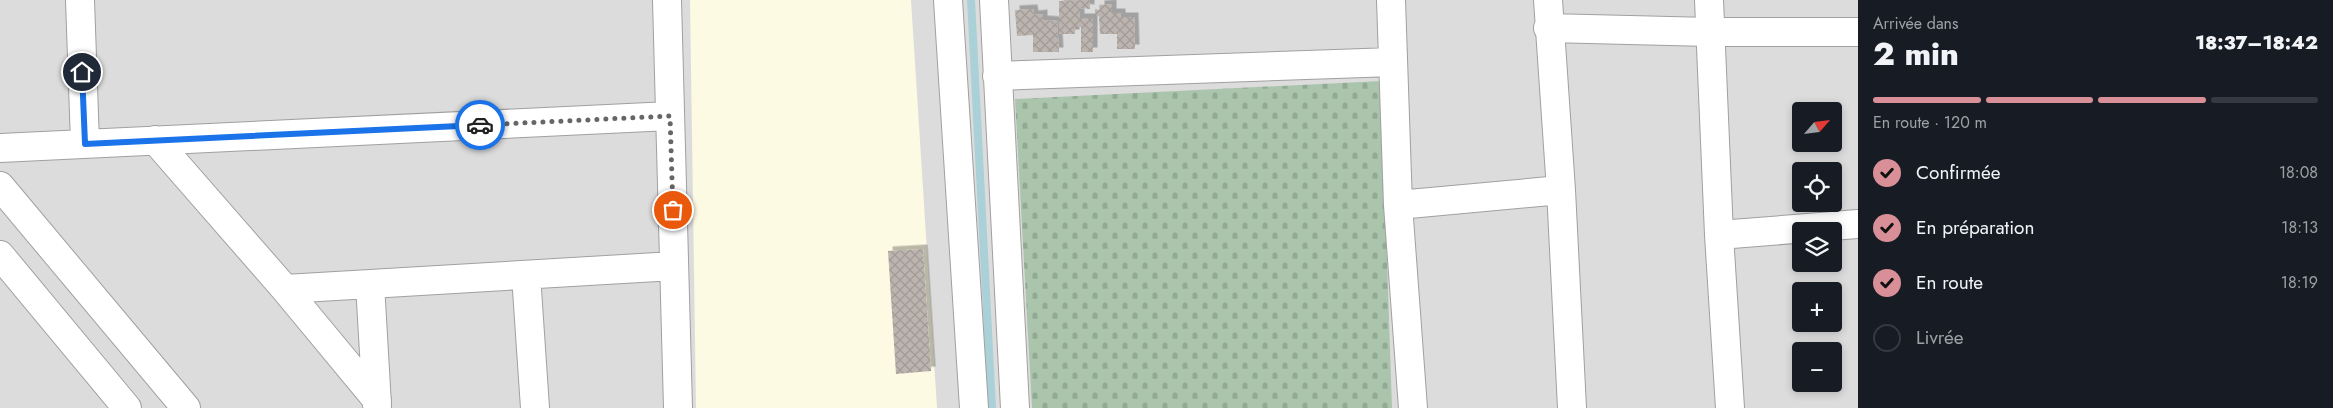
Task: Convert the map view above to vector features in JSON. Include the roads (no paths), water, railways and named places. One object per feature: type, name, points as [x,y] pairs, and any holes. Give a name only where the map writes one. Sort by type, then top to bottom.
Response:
[{"type":"street","points":[[80,0],[85,144]]},
{"type":"street","points":[[667,0],[678,408]]},
{"type":"street","points":[[948,0],[974,408]]},
{"type":"street","points":[[994,0],[1015,408]]},
{"type":"street","points":[[1391,0],[1398,205],[1413,408]]},
{"type":"street","points":[[1548,0],[1548,28],[1561,190],[1572,408]]},
{"type":"street","points":[[1709,0],[1719,236],[1730,408]]},
{"type":"street","points":[[1548,28],[1710,32],[1858,32]]},
{"type":"street","points":[[997,76],[1393,62]]},
{"type":"street","points":[[0,148],[670,116]]},
{"type":"street","points":[[155,140],[285,289],[377,404]]},
{"type":"street","points":[[0,186],[186,408]]},
{"type":"street","points":[[1398,205],[1561,190]]},
{"type":"street","points":[[1719,236],[1858,224]]},
{"type":"street","points":[[0,255],[127,408]]},
{"type":"street","points":[[285,289],[674,266]]},
{"type":"street","points":[[526,275],[535,408]]},
{"type":"street","points":[[370,284],[377,404]]},
{"type":"waterway","points":[[971,0],[992,408]]}]
